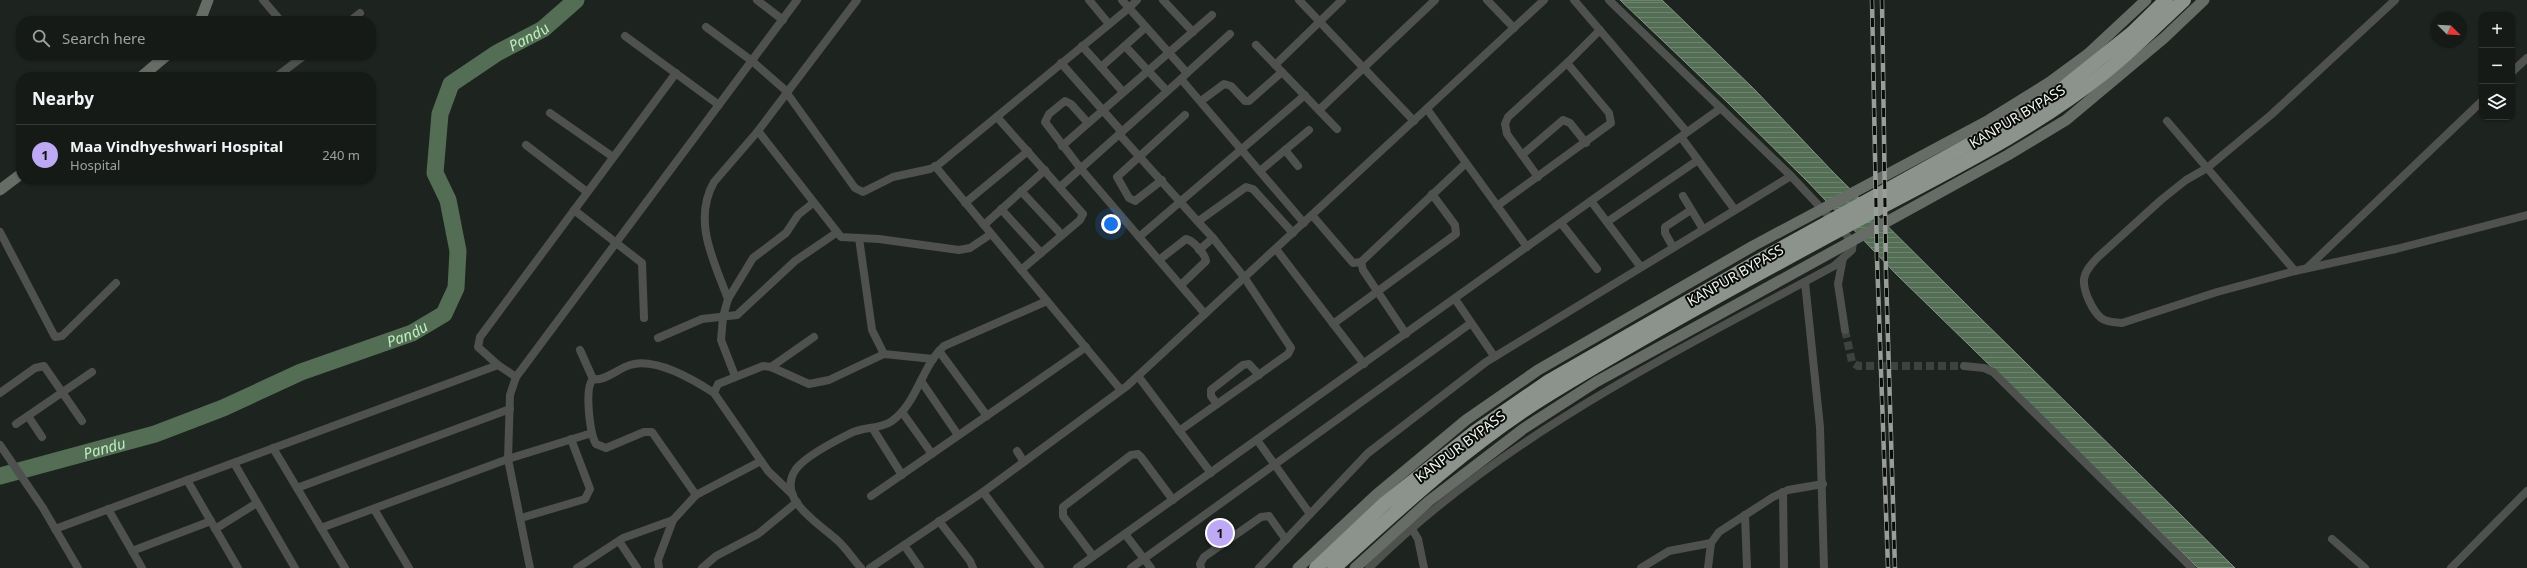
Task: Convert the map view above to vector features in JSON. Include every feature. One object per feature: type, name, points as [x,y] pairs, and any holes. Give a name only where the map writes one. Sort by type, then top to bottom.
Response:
[{"type":"highway","name":"KANPUR BYPASS","points":[[1334,568],[1393,514],[1483,439],[1550,394],[1997,138],[2092,67],[2132,33],[2166,0]]},
{"type":"highway","name":"KANPUR BYPASS","points":[[1313,562],[1475,432],[1549,381],[1760,260],[2059,106],[2104,73],[2184,0]]},
{"type":"main road","points":[[202,16],[208,0]]},
{"type":"main road","points":[[1355,568],[1429,501],[1523,429],[1596,382],[1997,138],[2050,82],[2088,54],[2146,0]]},
{"type":"main road","points":[[1298,568],[1313,562],[1376,495],[1466,420],[1538,370],[1753,246],[1822,209],[1997,138],[2066,120],[2164,38],[2204,0]]},
{"type":"main road","points":[[147,72],[161,60]]},
{"type":"main road","points":[[0,190],[16,178]]},
{"type":"street","points":[[263,0],[277,16]]},
{"type":"street","points":[[757,0],[783,20]]},
{"type":"street","points":[[530,568],[508,458],[510,395],[516,377],[797,0]]},
{"type":"street","points":[[728,299],[708,244],[703,214],[709,191],[714,182],[758,131],[787,94],[857,0]]},
{"type":"street","points":[[1089,0],[1109,24]]},
{"type":"street","points":[[1122,0],[1169,53],[1201,101],[1304,223]]},
{"type":"street","points":[[706,27],[752,61],[787,94],[859,191],[863,192],[893,177],[935,166],[1137,0]]},
{"type":"street","points":[[1163,0],[1193,32]]},
{"type":"street","points":[[1299,0],[1414,121]]},
{"type":"street","points":[[1275,65],[1342,0]]},
{"type":"street","points":[[1319,110],[1435,0]]},
{"type":"street","points":[[1487,0],[1514,28]]},
{"type":"street","points":[[870,568],[983,492],[1122,390],[1544,0]]},
{"type":"street","points":[[1574,0],[1600,30],[1684,135],[1698,160],[1735,210]]},
{"type":"street","points":[[1369,568],[1412,529],[1487,468],[1594,398],[1834,266],[1852,250],[1853,242],[1791,176],[1609,0]]},
{"type":"street","points":[[2395,0],[2272,114],[2207,168],[2186,180],[2161,200],[2088,268],[2084,278],[2086,293],[2101,317],[2110,322],[2122,323],[2217,292],[2306,268],[2396,249],[2527,215]]},
{"type":"street","points":[[356,16],[360,13]]},
{"type":"street","points":[[1062,146],[1212,15]]},
{"type":"street","points":[[1101,68],[1146,27]]},
{"type":"street","points":[[1538,177],[1507,134],[1505,124],[1508,117],[1567,63],[1600,30]]},
{"type":"street","points":[[1060,187],[1230,34]]},
{"type":"street","points":[[625,36],[720,105]]},
{"type":"street","points":[[1256,45],[1337,129]]},
{"type":"street","points":[[1082,46],[1123,92]]},
{"type":"street","points":[[1125,46],[1167,91]]},
{"type":"street","points":[[2515,69],[2527,58]]},
{"type":"street","points":[[283,72],[298,60]]},
{"type":"street","points":[[1061,63],[1102,110],[1139,156],[1181,201],[1244,277],[1292,348],[1288,354],[1179,431]]},
{"type":"street","points":[[1497,206],[1606,128],[1611,118],[1609,113],[1567,63]]},
{"type":"street","points":[[1201,101],[1224,84],[1231,86],[1245,101],[1249,101],[1282,72]]},
{"type":"street","points":[[516,377],[480,352],[478,341],[676,73]]},
{"type":"street","points":[[1139,237],[1305,95]]},
{"type":"street","points":[[1088,123],[1071,104],[1065,101],[1061,103],[1045,122],[1081,169],[1205,314]]},
{"type":"street","points":[[2306,268],[2479,104]]},
{"type":"street","points":[[1077,568],[1721,108]]},
{"type":"street","points":[[1427,109],[1527,247]]},
{"type":"street","points":[[550,113],[613,157]]},
{"type":"street","points":[[1162,180],[1138,200],[1129,198],[1117,177],[1185,114]]},
{"type":"street","points":[[997,116],[1083,214],[1080,220],[1021,270]]},
{"type":"street","points":[[1522,155],[1563,120],[1570,123],[1586,143]]},
{"type":"street","points":[[2167,121],[2295,271]]},
{"type":"street","points":[[1260,171],[1309,130]]},
{"type":"street","points":[[758,131],[836,234],[841,237],[960,250],[970,248],[991,234]]},
{"type":"street","points":[[526,145],[587,192]]},
{"type":"street","points":[[1285,150],[1298,166]]},
{"type":"street","points":[[965,203],[1028,151]]},
{"type":"street","points":[[1607,222],[1698,160]]},
{"type":"street","points":[[1312,215],[1353,262],[1361,262],[1466,163]]},
{"type":"street","points":[[935,166],[1122,390]]},
{"type":"street","points":[[984,226],[1045,170]]},
{"type":"street","points":[[1259,568],[1368,452],[1494,356],[1640,266],[1791,176]]},
{"type":"street","points":[[1200,224],[1200,220],[1241,190],[1249,187],[1293,233]]},
{"type":"street","points":[[1021,191],[1062,235]]},
{"type":"street","points":[[1333,324],[1456,234],[1454,225],[1432,194]]},
{"type":"street","points":[[1683,196],[1704,229]]},
{"type":"street","points":[[1591,201],[1640,266]]},
{"type":"street","points":[[735,376],[722,348],[722,317],[728,299],[753,258],[786,234],[798,215],[813,203]]},
{"type":"street","points":[[1001,209],[1041,253]]},
{"type":"street","points":[[574,210],[642,263],[644,318]]},
{"type":"street","points":[[1673,247],[1665,233],[1664,227],[1691,210]]},
{"type":"street","points":[[1561,223],[1597,269]]},
{"type":"street","points":[[0,232],[55,336],[62,336],[116,283]]},
{"type":"street","points":[[658,338],[702,319],[737,315],[795,261],[836,234]]},
{"type":"street","points":[[859,238],[872,330],[884,354]]},
{"type":"street","points":[[1199,250],[1212,238]]},
{"type":"street","points":[[1159,260],[1186,239],[1190,240],[1199,250],[1206,261],[1180,285]]},
{"type":"street","points":[[1276,248],[1364,364]]},
{"type":"street","points":[[1843,258],[1838,284],[1844,330]]},
{"type":"street","points":[[1361,262],[1363,270],[1406,334]]},
{"type":"street","points":[[1805,282],[1815,372],[1823,484],[1824,568]]},
{"type":"street","points":[[1455,299],[1494,356]]},
{"type":"street","points":[[795,499],[791,481],[796,468],[850,433],[873,429],[892,421],[902,412],[933,359],[944,346],[1047,301]]},
{"type":"street","points":[[1131,568],[1274,463],[1471,324]]},
{"type":"street","points":[[771,367],[814,337]]},
{"type":"street","points":[[871,496],[1086,347]]},
{"type":"street","points":[[580,350],[592,379],[588,390],[592,433],[596,444],[606,448],[644,432],[652,432],[696,495]]},
{"type":"street","points":[[939,351],[987,416]]},
{"type":"street","points":[[714,393],[718,384],[763,366],[771,367],[802,382],[819,383],[884,354],[933,359]]},
{"type":"street","points":[[592,379],[599,380],[629,365],[644,364],[679,373],[714,393],[760,461],[795,499],[811,520],[838,540],[861,568]]},
{"type":"street","points":[[1217,404],[1211,396],[1211,390],[1244,365],[1249,364],[1259,375]]},
{"type":"street","points":[[55,529],[498,365]]},
{"type":"street","points":[[0,393],[40,366],[48,369],[82,421]]},
{"type":"street","points":[[1964,366],[1984,368],[1993,372],[2192,568]]},
{"type":"street","points":[[16,424],[92,372]]},
{"type":"street","points":[[1138,376],[1211,473]]},
{"type":"street","points":[[921,381],[958,436]]},
{"type":"street","points":[[297,488],[510,409]]},
{"type":"street","points":[[902,412],[932,454]]},
{"type":"street","points":[[28,416],[42,437]]},
{"type":"street","points":[[873,429],[902,475]]},
{"type":"street","points":[[321,528],[508,458],[592,433]]},
{"type":"street","points":[[521,518],[585,499],[590,488],[571,439]]},
{"type":"street","points":[[1257,440],[1310,514]]},
{"type":"street","points":[[0,445],[43,508],[78,568]]},
{"type":"street","points":[[273,448],[345,568]]},
{"type":"street","points":[[1017,451],[1024,462]]},
{"type":"street","points":[[1093,556],[1063,516],[1063,508],[1131,455],[1138,454],[1141,457],[1173,500]]},
{"type":"street","points":[[659,568],[658,560],[673,520],[696,495],[760,461]]},
{"type":"street","points":[[234,463],[295,568]]},
{"type":"street","points":[[187,480],[238,568]]},
{"type":"street","points":[[1708,568],[1711,543],[1719,532],[1783,492],[1804,486],[1823,484]]},
{"type":"street","points":[[2451,568],[2527,491]]},
{"type":"street","points":[[983,492],[1040,568]]},
{"type":"street","points":[[1783,492],[1784,568]]},
{"type":"street","points":[[702,568],[716,556],[758,534],[795,499]]},
{"type":"street","points":[[132,551],[213,525],[257,503]]},
{"type":"street","points":[[108,509],[142,568]]},
{"type":"street","points":[[374,509],[409,568]]},
{"type":"street","points":[[1745,515],[1747,568]]},
{"type":"street","points":[[1201,568],[1200,564],[1204,557],[1261,517],[1268,516],[1272,519],[1286,540]]},
{"type":"street","points":[[577,568],[619,541],[673,520]]},
{"type":"street","points":[[939,521],[973,568]]},
{"type":"street","points":[[1412,529],[1418,539],[1424,568]]},
{"type":"street","points":[[1125,534],[1152,568]]},
{"type":"street","points":[[2332,539],[2364,568]]},
{"type":"street","points":[[619,541],[636,568]]},
{"type":"street","points":[[1640,568],[1670,551],[1711,543]]},
{"type":"street","points":[[904,545],[920,568]]},
{"type":"shaded area","points":[[1620,0],[1662,0],[1755,90],[1833,172],[1974,312],[2235,568],[2198,568],[1896,274],[1807,181],[1727,102]]},
{"type":"waterway","name":"Pandu","points":[[0,476],[155,434],[223,408],[301,372],[412,333],[444,314],[456,288],[458,251],[448,200],[435,173],[440,114],[451,84],[497,53],[543,29],[576,0]]},
{"type":"tunnel","points":[[1845,330],[1852,362],[1858,366],[1964,366]]},
{"type":"railway","points":[[1872,0],[1877,258],[1888,568]]},
{"type":"railway","points":[[1882,0],[1886,275],[1895,568]]},
{"type":"place","name":"Maa Vindhyeshwari Hospital","points":[[1220,533]]}]
